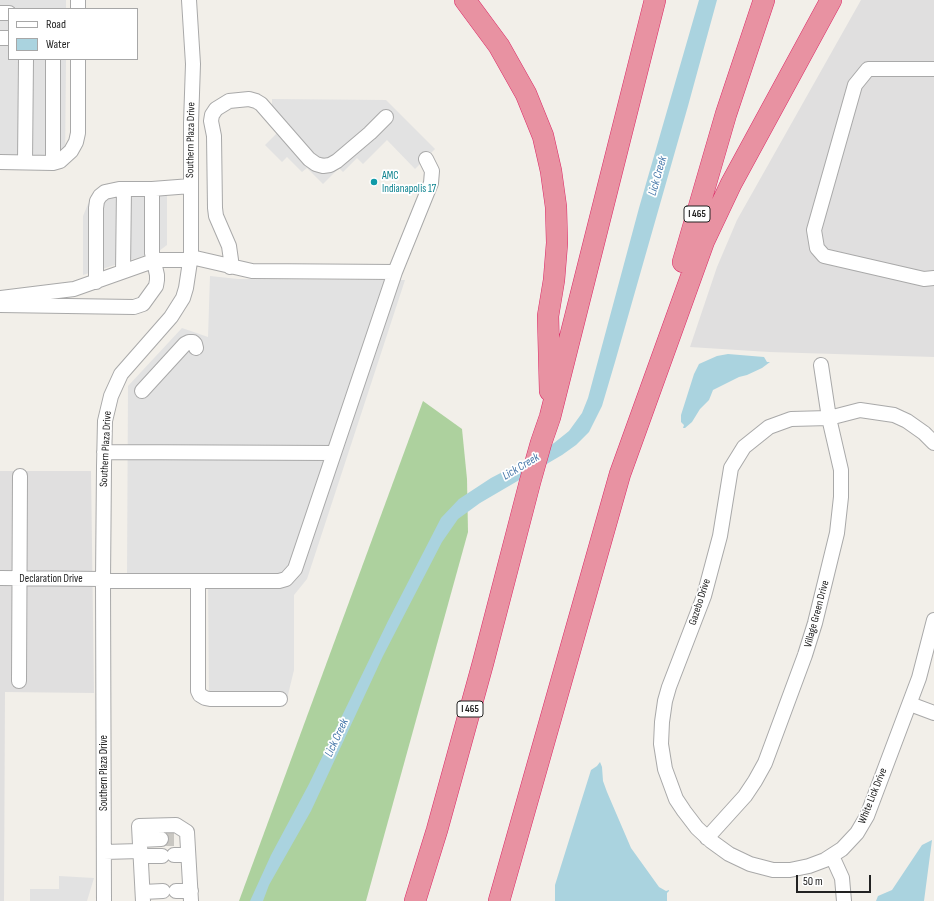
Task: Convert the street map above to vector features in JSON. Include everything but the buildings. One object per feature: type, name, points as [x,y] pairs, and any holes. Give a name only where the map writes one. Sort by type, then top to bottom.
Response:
[{"type":"highway","points":[[465,0],[499,46],[518,77],[536,116],[543,136],[551,171],[556,207],[557,243],[554,280],[548,316],[550,417]]},
{"type":"highway","name":"I 465","points":[[415,901],[437,830],[483,663],[520,516],[550,417],[655,0]]},
{"type":"highway","name":"I 465","points":[[499,901],[620,474],[636,430],[726,114],[764,0]]},
{"type":"highway","points":[[636,430],[711,224],[731,184],[831,0]]},
{"type":"street","name":"Southern Plaza Drive","points":[[104,901],[103,580],[104,452],[107,410],[115,385],[121,374],[171,318],[186,288],[190,258],[193,58],[189,0]]},
{"type":"street","points":[[25,162],[26,60]]},
{"type":"street","points":[[52,60],[52,163]]},
{"type":"street","points":[[0,162],[52,163],[60,161],[71,151],[76,142],[78,133],[78,60]]},
{"type":"street","points":[[934,69],[868,69],[854,85],[814,230],[817,248],[824,256],[924,279],[934,278]]},
{"type":"street","points":[[230,267],[231,260],[229,246],[216,216],[215,208],[214,136],[211,121],[214,112],[221,105],[228,101],[250,99],[256,101],[261,104],[310,159],[316,164],[323,166],[330,165],[337,161],[370,133],[386,117]]},
{"type":"street","points":[[192,105],[214,112]]},
{"type":"street","name":"Declaration Drive","points":[[0,578],[279,581],[286,579],[291,575],[296,569],[394,272],[431,183],[432,171],[426,159]]},
{"type":"street","points":[[96,282],[96,208],[97,201],[105,192],[124,189],[152,189],[191,186]]},
{"type":"street","points":[[123,271],[124,189]]},
{"type":"street","points":[[0,305],[45,307],[134,307],[143,304],[156,286],[157,275],[152,253],[152,189]]},
{"type":"street","points":[[0,298],[74,289],[153,261],[166,259],[190,258],[252,271],[394,272]]},
{"type":"street","points":[[142,391],[185,344],[193,342],[196,348]]},
{"type":"street","name":"Village Green Drive","points":[[707,838],[745,796],[765,763],[803,663],[813,631],[837,533],[841,498],[841,470],[829,418],[821,365]]},
{"type":"street","points":[[829,418],[860,410],[894,415],[907,422],[933,441]]},
{"type":"street","name":"Gazebo Drive","points":[[707,838],[684,811],[671,786],[665,769],[662,752],[662,722],[670,687],[698,613],[708,581],[720,536],[731,468],[744,447],[769,427],[791,419],[829,418]]},
{"type":"street","points":[[104,452],[334,453]]},
{"type":"street","points":[[19,680],[20,476]]},
{"type":"street","points":[[198,581],[198,691],[200,695],[204,698],[210,699],[280,699]]},
{"type":"street","name":"White Lick Drive","points":[[707,838],[737,859],[773,870],[790,870],[817,864],[832,856],[853,838],[865,820],[910,704],[924,664],[934,620]]},
{"type":"street","points":[[910,704],[934,713]]},
{"type":"street","points":[[104,852],[140,849],[174,839],[187,832],[176,825],[139,826],[140,849],[143,897],[169,891],[191,896],[188,855],[174,839]]},
{"type":"street","points":[[140,849],[168,856],[188,855]]},
{"type":"street","points":[[832,856],[842,878],[844,901]]},
{"type":"shaded area","points":[[0,0],[66,0],[66,8],[8,8],[8,60],[66,60],[65,166],[61,169],[0,169]]},
{"type":"shaded area","points":[[861,0],[934,0],[934,357],[769,352],[690,347],[717,267],[737,220]]},
{"type":"shaded area","points":[[272,99],[386,100],[435,149],[415,169],[387,140],[363,164],[357,158],[343,172],[339,168],[323,184],[307,168],[302,172],[287,157],[282,162],[265,145],[278,132],[272,126]]},
{"type":"shaded area","points":[[167,185],[167,245],[159,251],[83,275],[83,216],[88,204],[96,195]]},
{"type":"shaded area","points":[[210,276],[238,279],[405,280],[307,579],[294,595],[294,670],[286,703],[209,703],[208,575],[127,575],[128,386],[182,328],[208,337]]},
{"type":"shaded area","points":[[0,471],[91,471],[94,693],[5,692],[4,901],[0,901]]},
{"type":"shaded area","points":[[59,876],[94,878],[87,901],[30,901],[30,889],[59,889]]},
{"type":"green space","points":[[423,401],[462,429],[467,479],[468,532],[366,901],[239,901]]},
{"type":"water","name":"Lick Creek","points":[[699,0],[717,0],[602,406],[589,432],[576,445],[562,455],[480,503],[458,519],[442,542],[383,656],[311,811],[269,885],[263,901],[250,901],[271,855],[309,784],[388,621],[441,518],[459,499],[491,478],[539,453],[554,443],[569,431],[582,413],[588,398],[639,208]]},
{"type":"water","points":[[728,354],[764,357],[767,362],[770,362],[762,368],[739,377],[713,390],[709,400],[700,409],[692,422],[683,428],[684,425],[681,422],[681,415],[694,374],[699,364],[717,356]]},
{"type":"water","points":[[600,762],[603,781],[631,848],[659,887],[666,891],[669,890],[667,893],[667,901],[555,901],[555,885],[591,770]]},
{"type":"water","points":[[932,840],[924,901],[876,901],[878,896],[892,890],[922,845]]},
{"type":"tunnel","points":[[161,839],[174,839]]},
{"type":"place","name":"AMC Indianapolis 17","points":[[374,182]]}]
